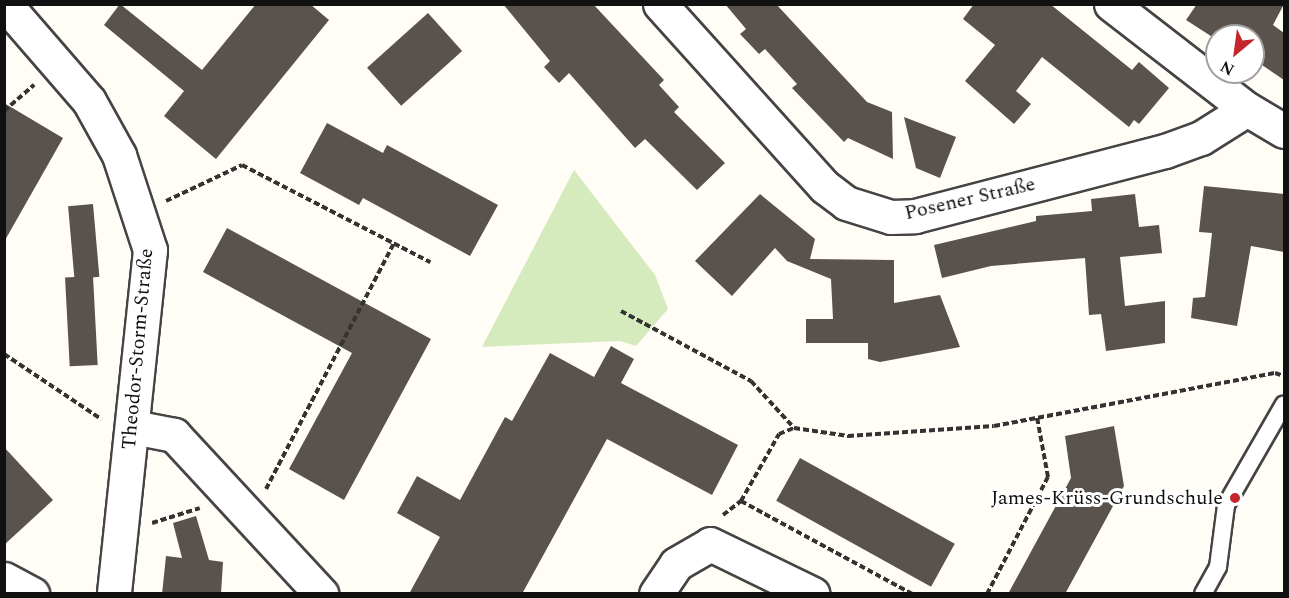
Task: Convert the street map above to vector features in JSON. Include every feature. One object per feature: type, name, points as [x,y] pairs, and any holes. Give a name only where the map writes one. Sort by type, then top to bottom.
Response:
[{"type":"street","name":"Theodor-Storm-Straße","points":[[5,4],[89,101],[119,155],[141,212],[150,250],[114,594]]},
{"type":"street","name":"Posener Straße","points":[[660,4],[825,187],[846,203],[891,217],[915,216],[1165,151],[1201,138],[1247,109]]},
{"type":"street","points":[[1111,4],[1247,109],[1284,131]]},
{"type":"street","points":[[133,427],[174,435],[321,594]]},
{"type":"street","points":[[656,594],[676,564],[710,544],[813,594]]},
{"type":"street","points":[[4,579],[32,594]]},
{"type":"lane","points":[[1203,594],[1218,567],[1226,505],[1284,404]]},
{"type":"path","points":[[4,111],[57,64]]},
{"type":"path","points":[[141,212],[242,165],[430,262]]},
{"type":"path","points":[[121,533],[243,507],[394,243]]},
{"type":"path","points":[[621,310],[751,381],[794,428]]},
{"type":"path","points":[[4,354],[106,423],[133,427]]},
{"type":"path","points":[[713,519],[733,513],[779,434],[794,428],[848,436],[900,435],[1037,417],[1275,373],[1284,376]]},
{"type":"path","points":[[987,594],[1048,477],[1037,417]]},
{"type":"path","points":[[741,501],[912,594]]},
{"type":"green space","points":[[574,170],[655,275],[668,309],[636,346],[620,341],[482,347]]},
{"type":"building","points":[[120,4],[202,70],[256,4],[310,4],[329,20],[216,159],[164,116],[184,91],[104,25]]},
{"type":"building","points":[[503,4],[593,4],[664,80],[659,85],[679,107],[674,112],[725,163],[697,190],[645,139],[635,148],[569,73],[559,83],[544,67],[550,61]]},
{"type":"building","points":[[725,4],[776,4],[867,102],[892,112],[893,159],[848,138],[844,142],[792,88],[797,84],[765,49],[759,54],[740,34],[746,29]]},
{"type":"building","points":[[974,4],[1050,4],[1132,70],[1139,62],[1169,88],[1139,124],[1134,120],[1129,127],[1042,57],[1016,91],[1031,104],[1014,124],[965,81],[995,45],[963,19]]},
{"type":"building","points":[[1197,4],[1284,4],[1273,25],[1284,33],[1284,80],[1265,67],[1265,24],[1205,24],[1205,32],[1186,20]]},
{"type":"building","points":[[428,13],[462,51],[401,106],[367,68]]},
{"type":"building","points":[[4,103],[63,138],[4,242]]},
{"type":"building","points":[[904,117],[956,137],[940,178],[916,168]]},
{"type":"building","points":[[327,123],[383,153],[387,145],[498,205],[470,256],[363,198],[359,205],[300,173]]},
{"type":"building","points":[[1204,186],[1284,194],[1284,252],[1251,246],[1237,326],[1191,318],[1193,298],[1205,297],[1212,233],[1199,232]]},
{"type":"building","points":[[760,194],[815,239],[810,259],[894,260],[894,303],[940,295],[960,347],[880,362],[868,359],[868,343],[806,343],[806,319],[833,319],[831,279],[787,261],[775,248],[732,296],[695,261]]},
{"type":"building","points":[[1135,194],[1139,227],[1159,225],[1162,253],[1120,257],[1125,306],[1165,301],[1165,343],[1106,351],[1101,314],[1089,315],[1085,258],[991,266],[942,278],[934,245],[1036,221],[1036,216],[1092,211],[1091,199]]},
{"type":"building","points":[[93,204],[99,277],[74,279],[68,206]]},
{"type":"building","points":[[227,228],[431,339],[344,500],[289,469],[352,353],[203,272]]},
{"type":"building","points":[[93,276],[98,365],[70,366],[65,277]]},
{"type":"building","points":[[611,346],[634,359],[621,383],[738,445],[712,495],[607,439],[522,594],[409,594],[440,537],[397,513],[417,476],[460,500],[505,417],[512,421],[550,353],[594,377]]},
{"type":"building","points":[[1114,426],[1124,486],[1065,594],[1008,594],[1071,478],[1065,436]]},
{"type":"building","points":[[4,447],[53,500],[4,545]]},
{"type":"building","points":[[800,458],[955,544],[931,587],[776,501]]},
{"type":"building","points":[[196,516],[209,560],[223,562],[221,594],[162,594],[166,556],[182,558],[173,523]]},
{"type":"place","name":"James-Krüss-Grundschule","points":[[1235,498]]}]
